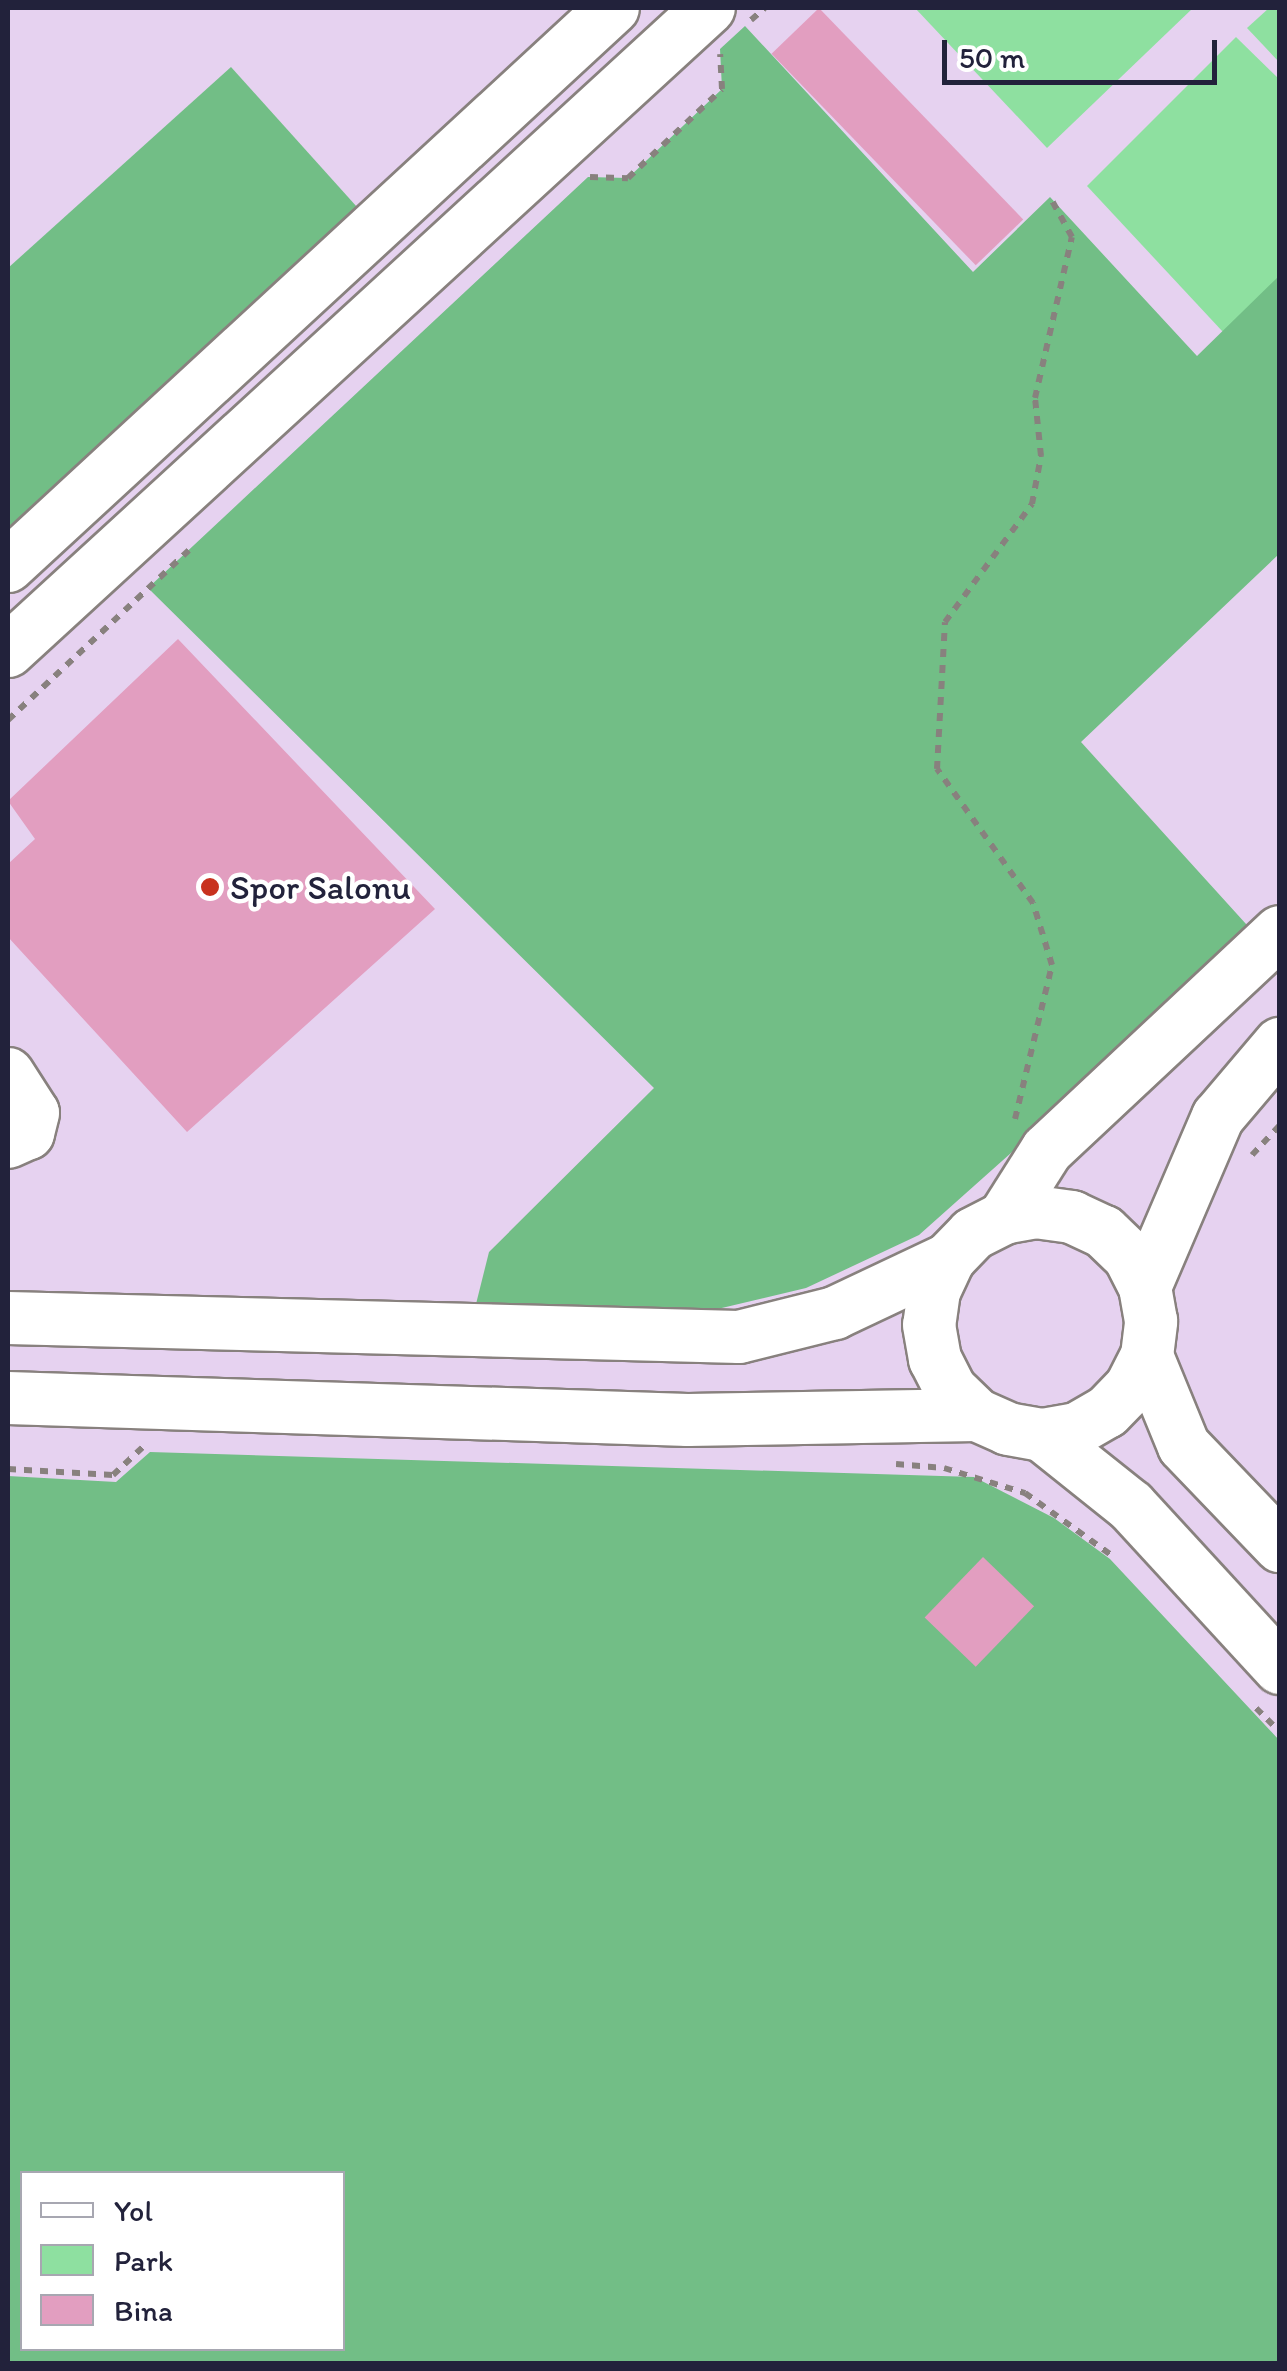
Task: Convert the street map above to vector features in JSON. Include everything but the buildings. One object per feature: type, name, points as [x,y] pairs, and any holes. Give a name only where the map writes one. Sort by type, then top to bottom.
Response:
[{"type":"street","points":[[8,566],[613,8]]},
{"type":"street","points":[[8,651],[715,19]]},
{"type":"street","points":[[1017,1198],[1038,1212],[1072,1217],[1104,1232],[1129,1256],[1145,1287],[1151,1321],[1146,1356],[1131,1387],[1107,1412],[1076,1428],[1042,1434],[1008,1430],[976,1414],[951,1390],[932,1342],[934,1290],[949,1259],[1017,1198],[1047,1150],[1280,932]]},
{"type":"street","points":[[1145,1287],[1218,1117],[1280,1044]]},
{"type":"street","points":[[8,1074],[33,1113],[28,1133],[8,1142]]},
{"type":"street","points":[[8,1318],[739,1336],[835,1313],[949,1259]]},
{"type":"street","points":[[385,1410],[386,1328]]},
{"type":"street","points":[[1146,1356],[1184,1446],[1280,1546]]},
{"type":"street","points":[[8,1398],[688,1420],[976,1414]]},
{"type":"street","points":[[1042,1434],[1131,1506],[1266,1686]]},
{"type":"path","points":[[574,191],[588,178],[628,178],[722,89],[715,19],[765,8]]},
{"type":"path","points":[[1017,1198],[1008,1143],[1052,965],[1032,903],[938,769],[945,622],[1032,504],[1040,456],[1035,398],[1072,237],[1050,197]]},
{"type":"path","points":[[8,720],[205,535]]},
{"type":"path","points":[[1242,1172],[1280,1125]]},
{"type":"path","points":[[8,1469],[113,1476],[146,1444],[166,1445]]},
{"type":"path","points":[[884,1464],[944,1468],[1025,1493],[1129,1572]]},
{"type":"path","points":[[1266,1686],[1280,1732]]},
{"type":"shaded area","points":[[8,8],[1279,8],[1279,2363],[8,2364]]},
{"type":"green space","points":[[915,8],[1193,8],[1047,148]]},
{"type":"green space","points":[[1269,8],[1279,8],[1279,62],[1247,28]]},
{"type":"green space","points":[[745,26],[973,272],[1050,197],[1197,356],[1279,276],[1279,554],[1081,742],[1256,935],[919,1235],[806,1288],[688,1316],[476,1304],[489,1252],[654,1088],[148,588],[588,177],[628,178],[722,89],[720,49]]},
{"type":"green space","points":[[1236,37],[1279,79],[1279,278],[1223,332],[1087,186]]},
{"type":"green space","points":[[231,67],[366,217],[8,545],[8,268]]},
{"type":"green space","points":[[150,1452],[974,1477],[1054,1518],[1110,1559],[1279,1740],[1279,2363],[8,2363],[8,1476],[116,1482]]},
{"type":"place","name":"Spor Salonu","points":[[210,887]]}]
